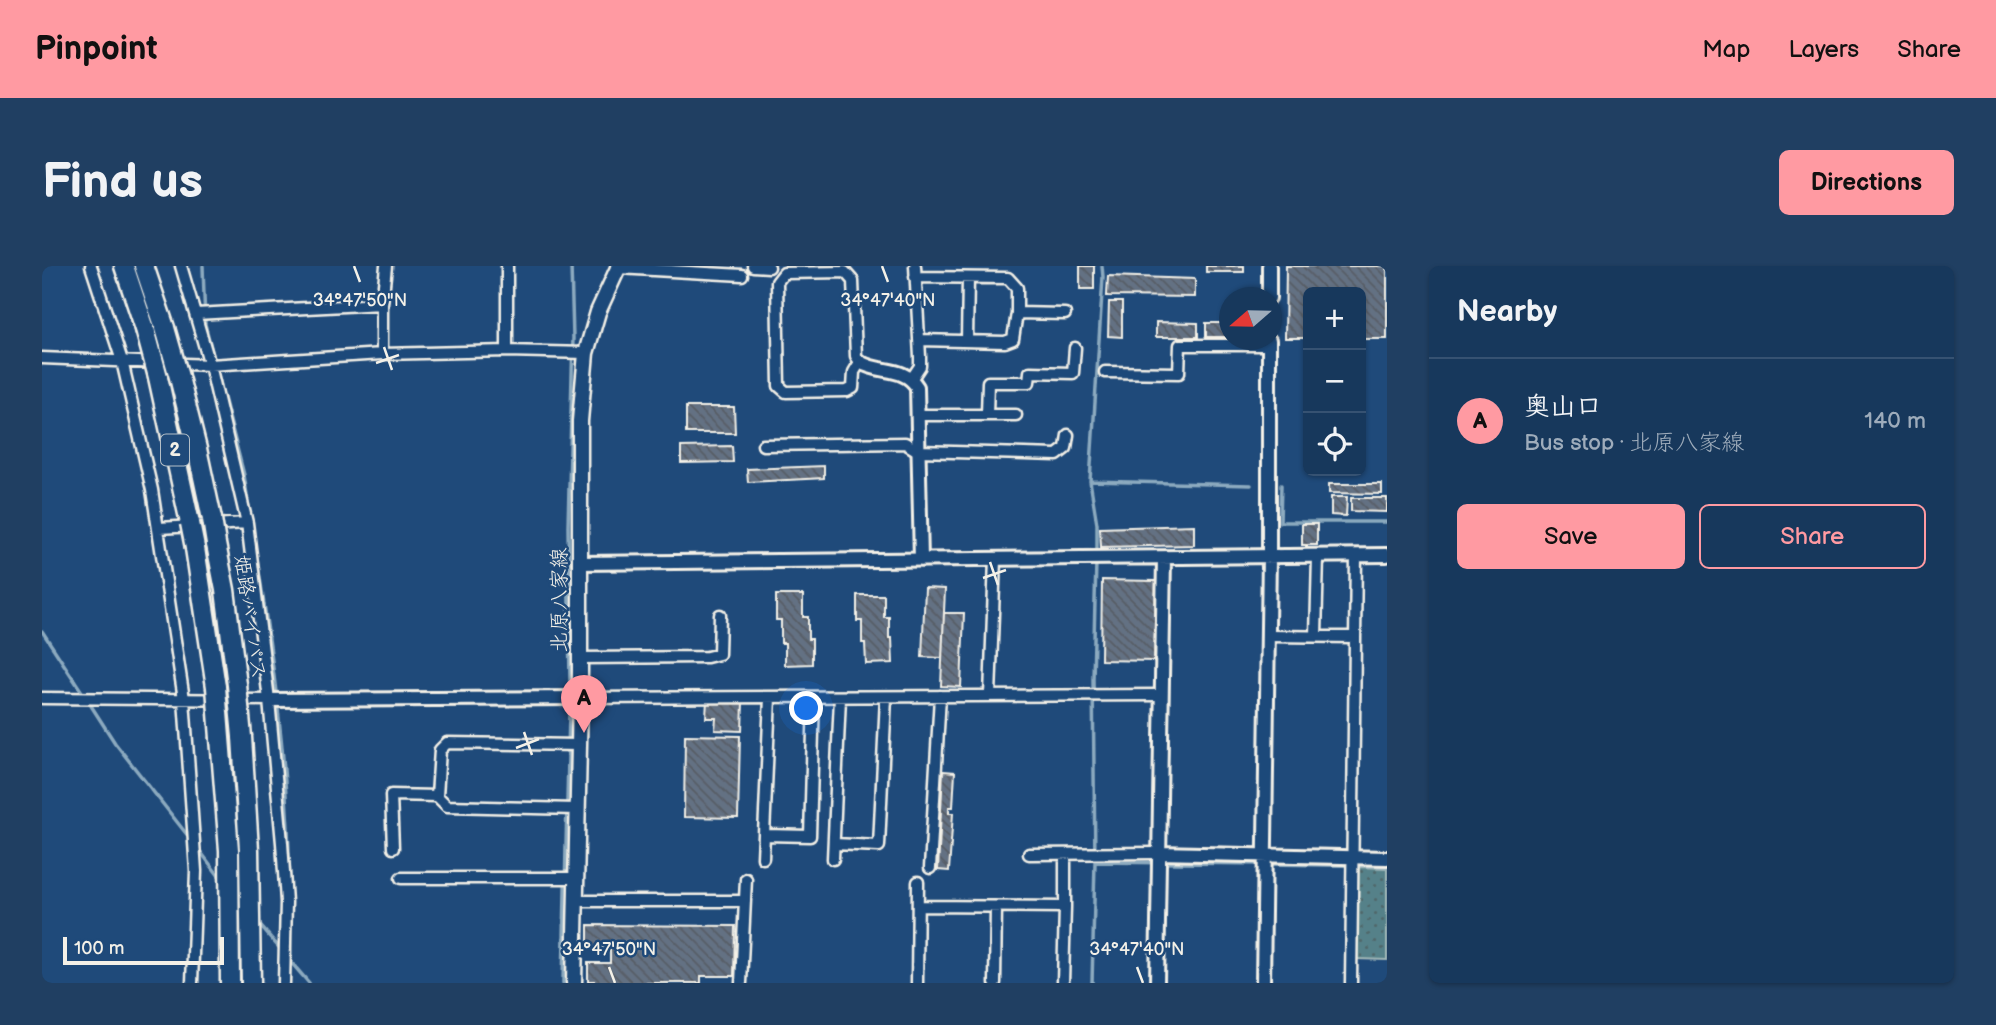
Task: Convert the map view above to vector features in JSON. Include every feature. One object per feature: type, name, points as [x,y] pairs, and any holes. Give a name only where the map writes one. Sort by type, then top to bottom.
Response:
[{"type":"highway","name":"姫路バイパス","points":[[122,266],[145,329],[158,377],[195,548],[216,687],[229,850],[230,983]]},
{"type":"highway","name":"姫路バイパス","points":[[144,266],[179,377],[197,449],[225,590],[242,737],[249,850],[251,983]]},
{"type":"main road","name":"北原八家線","points":[[573,983],[580,698],[580,421],[586,353],[598,312],[619,267]]},
{"type":"street","points":[[91,266],[122,361],[152,490],[184,699],[196,872],[192,983]]},
{"type":"street","points":[[181,266],[210,365],[247,523],[269,700],[282,843],[286,902],[284,983]]},
{"type":"street","points":[[382,354],[382,304],[386,266]]},
{"type":"street","points":[[507,351],[508,266]]},
{"type":"street","points":[[753,266],[769,267]]},
{"type":"street","points":[[1269,266],[1269,287]]},
{"type":"street","points":[[619,267],[742,275]]},
{"type":"street","points":[[912,378],[920,366],[915,271],[968,278],[1008,278],[1017,288],[1013,339],[1005,342],[919,340]]},
{"type":"street","points":[[860,362],[853,372],[853,388],[847,391],[786,391],[779,386],[777,282],[784,273],[845,272],[850,276],[853,281],[856,356],[869,367],[903,373],[912,378],[917,387],[922,559]]},
{"type":"street","points":[[967,341],[968,278]]},
{"type":"street","points":[[196,314],[382,304]]},
{"type":"street","points":[[1017,313],[1065,314]]},
{"type":"street","points":[[1105,372],[1179,373],[1180,345],[1219,344]]},
{"type":"street","points":[[987,415],[988,382],[1029,382],[1030,372],[1073,373],[1074,348]]},
{"type":"street","points":[[1263,983],[1269,350]]},
{"type":"street","points":[[42,358],[210,365],[382,354],[507,351],[586,353]]},
{"type":"street","points":[[918,415],[1016,415]]},
{"type":"street","points":[[763,446],[905,443],[918,451],[1057,454],[1066,448],[1068,436]]},
{"type":"street","points":[[159,528],[247,523]]},
{"type":"street","points":[[1351,983],[1356,555]]},
{"type":"street","points":[[579,563],[1387,555]]},
{"type":"street","points":[[1317,636],[1318,556]]},
{"type":"street","points":[[1157,983],[1164,558]]},
{"type":"street","points":[[990,696],[995,559]]},
{"type":"street","points":[[580,658],[708,657],[719,654],[720,615]]},
{"type":"street","points":[[1268,636],[1355,637]]},
{"type":"street","points":[[42,698],[269,700],[1161,695]]},
{"type":"street","points":[[834,844],[879,846],[886,696]]},
{"type":"street","points":[[930,868],[940,696]]},
{"type":"street","points":[[763,858],[770,697]]},
{"type":"street","points":[[765,835],[810,836],[814,697]]},
{"type":"street","points":[[833,859],[840,697]]},
{"type":"street","points":[[437,796],[440,750],[447,743],[579,745]]},
{"type":"street","points":[[393,848],[391,795],[437,796],[447,806],[577,809]]},
{"type":"street","points":[[1029,854],[1158,853],[1387,858]]},
{"type":"street","points":[[1063,983],[1065,854]]},
{"type":"street","points":[[401,878],[576,877]]},
{"type":"street","points":[[741,983],[746,879]]},
{"type":"street","points":[[917,983],[918,882]]},
{"type":"street","points":[[575,901],[744,901]]},
{"type":"street","points":[[918,906],[1065,907]]},
{"type":"street","points":[[995,983],[996,906]]},
{"type":"green space","points":[[1358,867],[1387,868],[1387,960],[1357,959]]},
{"type":"building","points":[[1080,266],[1094,266],[1094,289],[1080,289]]},
{"type":"building","points":[[1206,266],[1244,266],[1244,272],[1206,272]]},
{"type":"building","points":[[1286,266],[1387,266],[1387,339],[1366,339],[1366,287],[1303,287],[1303,338],[1285,338]]},
{"type":"building","points":[[1108,276],[1195,279],[1195,297],[1107,296]]},
{"type":"building","points":[[1109,302],[1122,302],[1122,337],[1108,336]]},
{"type":"building","points":[[1156,322],[1198,323],[1198,337],[1156,337]]},
{"type":"building","points":[[1206,323],[1219,323],[1219,337],[1206,337]]},
{"type":"building","points":[[686,407],[734,407],[735,433],[686,433]]},
{"type":"building","points":[[732,446],[733,462],[681,463],[681,447]]},
{"type":"building","points":[[824,466],[824,478],[748,482],[747,469]]},
{"type":"building","points":[[1329,484],[1382,484],[1382,494],[1329,493]]},
{"type":"building","points":[[1331,497],[1347,497],[1346,516],[1331,515]]},
{"type":"building","points":[[1351,498],[1387,498],[1387,512],[1351,511]]},
{"type":"building","points":[[1302,524],[1317,524],[1317,545],[1302,545]]},
{"type":"building","points":[[1194,525],[1194,545],[1101,547],[1100,528]]},
{"type":"building","points":[[1102,580],[1156,581],[1154,661],[1101,660]]},
{"type":"building","points":[[925,588],[945,589],[942,658],[922,657]]},
{"type":"building","points":[[776,595],[803,595],[803,617],[808,617],[808,639],[812,639],[812,664],[785,665],[781,620],[776,620]]},
{"type":"building","points":[[857,595],[884,595],[884,617],[889,617],[893,663],[866,664],[862,621],[857,621]]},
{"type":"building","points":[[944,613],[964,613],[961,687],[941,686]]},
{"type":"building","points":[[707,700],[743,702],[742,731],[715,730],[716,718],[706,718]]},
{"type":"building","points":[[685,735],[740,736],[738,818],[684,817]]},
{"type":"building","points":[[943,771],[955,772],[953,807],[949,807],[949,813],[953,813],[949,871],[938,870]]},
{"type":"building","points":[[588,925],[735,926],[734,976],[701,976],[701,983],[588,981],[588,963],[610,963],[610,947],[588,947]]},
{"type":"waterway","points":[[203,266],[205,324],[244,475],[251,521]]},
{"type":"waterway","points":[[570,685],[568,526],[573,338],[571,266]]},
{"type":"waterway","points":[[1097,554],[1097,524],[1090,481],[1102,266]]},
{"type":"waterway","points":[[1090,481],[1251,485]]},
{"type":"waterway","points":[[1281,485],[1280,522],[1387,522]]},
{"type":"waterway","points":[[252,528],[278,710],[290,893]]},
{"type":"waterway","points":[[1092,983],[1096,562]]},
{"type":"waterway","points":[[42,631],[84,695]]},
{"type":"waterway","points":[[88,701],[115,743],[192,841]]},
{"type":"waterway","points":[[563,983],[569,711]]},
{"type":"waterway","points":[[197,847],[222,880]]},
{"type":"waterway","points":[[1095,862],[1261,864]]},
{"type":"waterway","points":[[1269,864],[1387,866]]},
{"type":"waterway","points":[[256,921],[283,952]]},
{"type":"waterway","points":[[290,922],[291,961]]},
{"type":"waterway","points":[[290,961],[309,983]]},
{"type":"place","name":"奥山口","points":[[584,733]]}]
